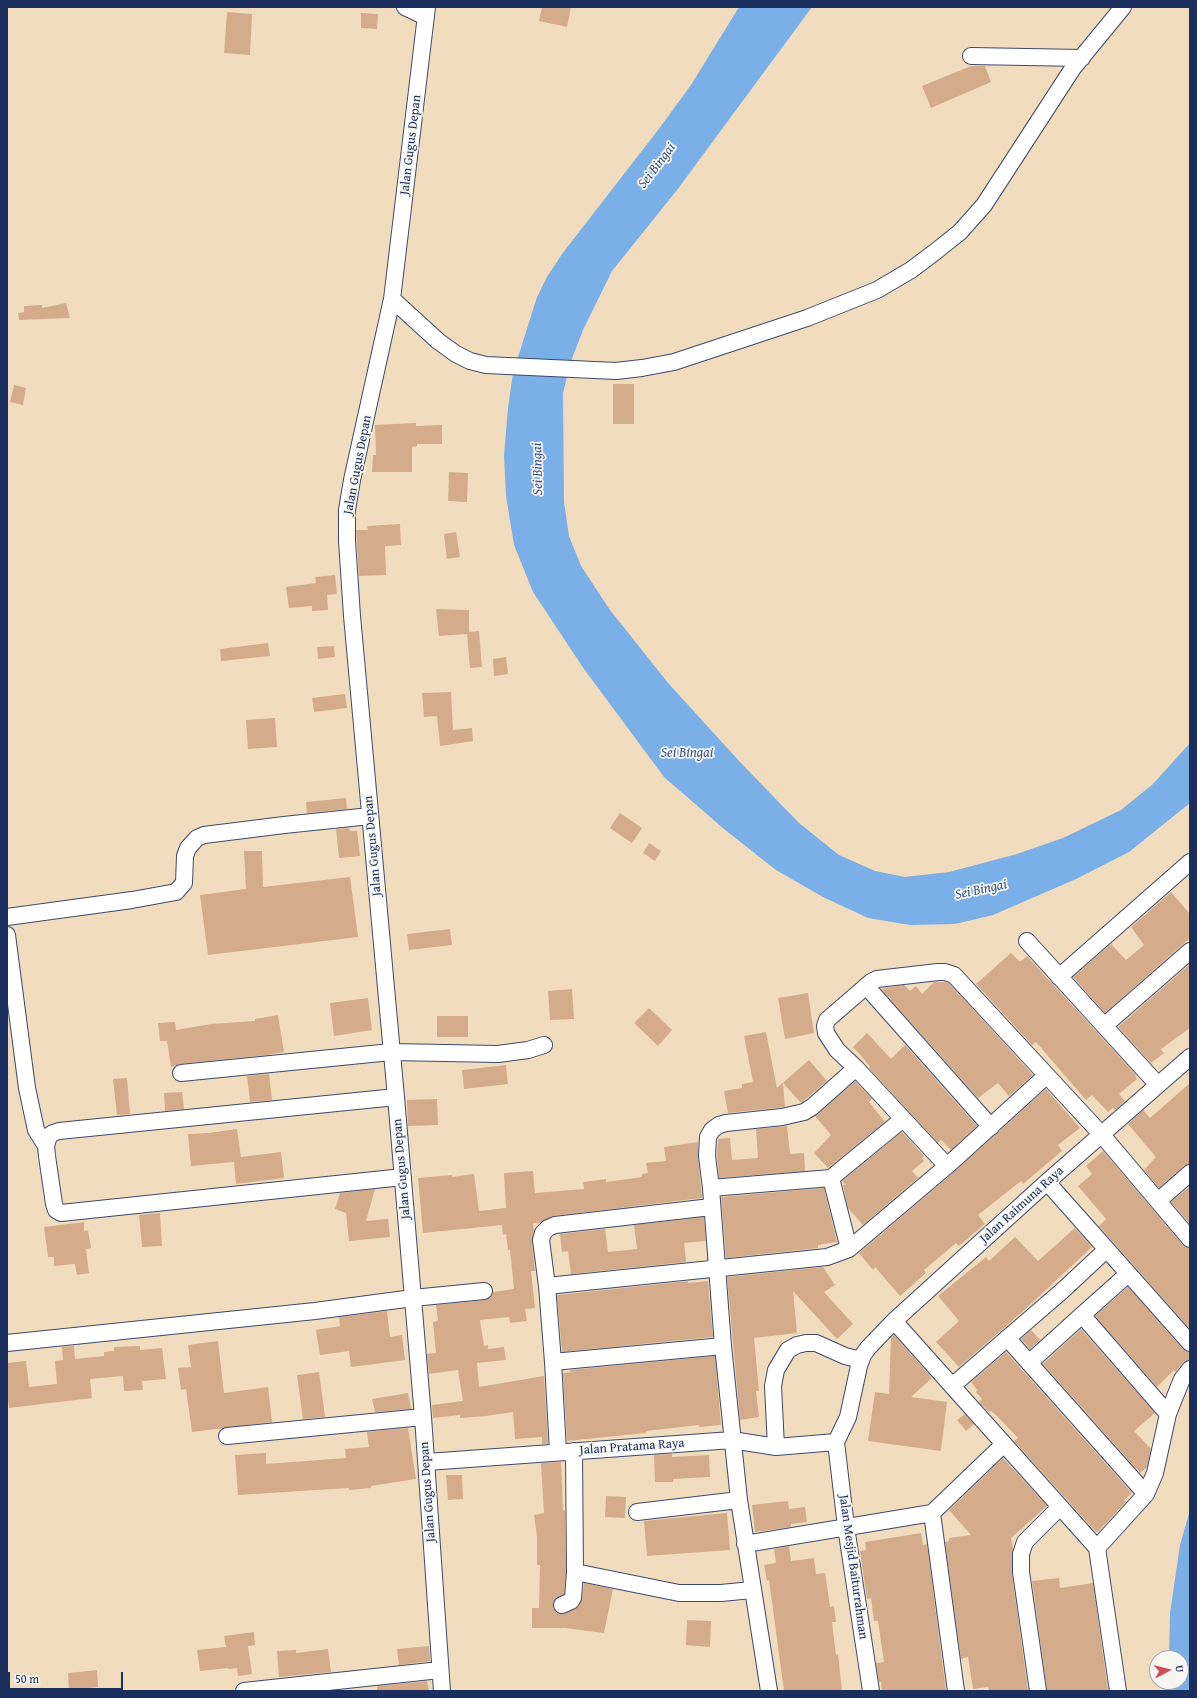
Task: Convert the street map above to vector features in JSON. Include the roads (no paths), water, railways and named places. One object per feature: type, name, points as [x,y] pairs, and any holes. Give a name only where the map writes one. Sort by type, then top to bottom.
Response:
[{"type":"street","points":[[405,7],[426,12]]},
{"type":"street","points":[[392,299],[438,341],[456,354],[470,361],[486,365],[580,370],[616,371],[674,362],[807,318],[877,290],[911,270],[960,232],[984,205],[1073,68],[1123,7]]},
{"type":"street","name":"Jalan Gugus Depan","points":[[426,12],[392,299],[352,480],[347,510],[348,574],[392,1052],[427,1462],[442,1691]]},
{"type":"street","points":[[971,56],[1082,58]]},
{"type":"street","points":[[7,917],[132,900],[176,892],[184,882],[185,856],[188,848],[196,838],[204,835],[370,816]]},
{"type":"street","points":[[1059,977],[1190,862]]},
{"type":"street","points":[[7,935],[27,1088],[36,1130],[46,1146],[56,1210],[61,1213],[403,1177]]},
{"type":"street","points":[[1027,941],[1158,1086]]},
{"type":"street","points":[[1104,1026],[1190,951]]},
{"type":"street","points":[[947,1166],[829,1040],[826,1033],[825,1026],[827,1020],[871,982],[882,977],[938,972],[949,973],[958,979],[1102,1135],[1190,1239]]},
{"type":"street","points":[[866,986],[991,1127]]},
{"type":"street","points":[[181,1073],[392,1052],[498,1054],[528,1050],[544,1045]]},
{"type":"street","name":"Jalan Raimuna Raya","points":[[861,1360],[868,1348],[894,1321],[1047,1182],[1190,1057]]},
{"type":"street","points":[[769,1691],[745,1544],[732,1440],[711,1207],[711,1188],[707,1156],[708,1137],[712,1130],[726,1123],[782,1117],[804,1112],[812,1107],[856,1068]]},
{"type":"street","points":[[547,1286],[827,1256],[849,1249],[947,1166],[1046,1076]]},
{"type":"street","points":[[46,1146],[50,1136],[59,1131],[396,1097]]},
{"type":"street","points":[[711,1188],[831,1178],[903,1119]]},
{"type":"street","points":[[1158,1201],[1190,1173]]},
{"type":"street","points":[[831,1178],[849,1249]]},
{"type":"street","points":[[1047,1182],[1190,1343]]},
{"type":"street","points":[[558,1452],[547,1286],[541,1240],[543,1233],[548,1228],[555,1225],[711,1207]]},
{"type":"street","points":[[952,1386],[1106,1250]]},
{"type":"street","points":[[1029,1364],[1128,1274]]},
{"type":"street","points":[[7,1343],[315,1311],[413,1298],[484,1291]]},
{"type":"street","points":[[1082,1315],[1168,1414]]},
{"type":"street","points":[[894,1321],[1097,1548],[1118,1691]]},
{"type":"street","points":[[1007,1338],[1146,1494]]},
{"type":"street","points":[[776,1447],[773,1386],[776,1370],[788,1350],[797,1345],[806,1343],[816,1343],[846,1356],[861,1360],[848,1417],[836,1442]]},
{"type":"street","points":[[553,1362],[723,1346]]},
{"type":"street","points":[[1097,1548],[1146,1494],[1155,1473],[1168,1414],[1182,1379],[1189,1371]]},
{"type":"street","points":[[226,1436],[423,1417]]},
{"type":"street","name":"Jalan Pratama Raya","points":[[427,1462],[732,1440],[776,1447],[836,1442]]},
{"type":"street","name":"Jalan Mesjid Baiturrahman","points":[[836,1442],[846,1527],[871,1691]]},
{"type":"street","points":[[745,1544],[932,1513],[1004,1444]]},
{"type":"street","points":[[562,1605],[571,1602],[573,1598],[575,1572],[574,1451]]},
{"type":"street","points":[[637,1512],[739,1500]]},
{"type":"street","points":[[1038,1691],[1021,1572],[1020,1554],[1025,1542],[1060,1506]]},
{"type":"street","points":[[932,1513],[956,1691]]},
{"type":"street","points":[[575,1572],[679,1593],[721,1593],[752,1590]]},
{"type":"street","points":[[244,1691],[440,1670]]},
{"type":"water","name":"Sei Bingai","points":[[739,7],[812,7],[677,190],[612,271],[583,330],[571,361],[563,393],[564,502],[569,536],[581,566],[610,610],[668,683],[740,762],[799,823],[839,855],[875,871],[905,877],[949,872],[1017,854],[1063,838],[1121,810],[1153,784],[1190,743],[1190,803],[1129,852],[1076,879],[993,915],[955,924],[910,925],[868,918],[823,897],[776,870],[724,829],[664,777],[584,669],[533,592],[514,545],[506,496],[504,455],[508,408],[513,373],[537,297],[547,277],[562,254],[691,85]]},
{"type":"water","points":[[1190,1510],[1190,1691],[1169,1691],[1189,1690],[1189,1650],[1169,1650],[1170,1613],[1180,1545]]}]
